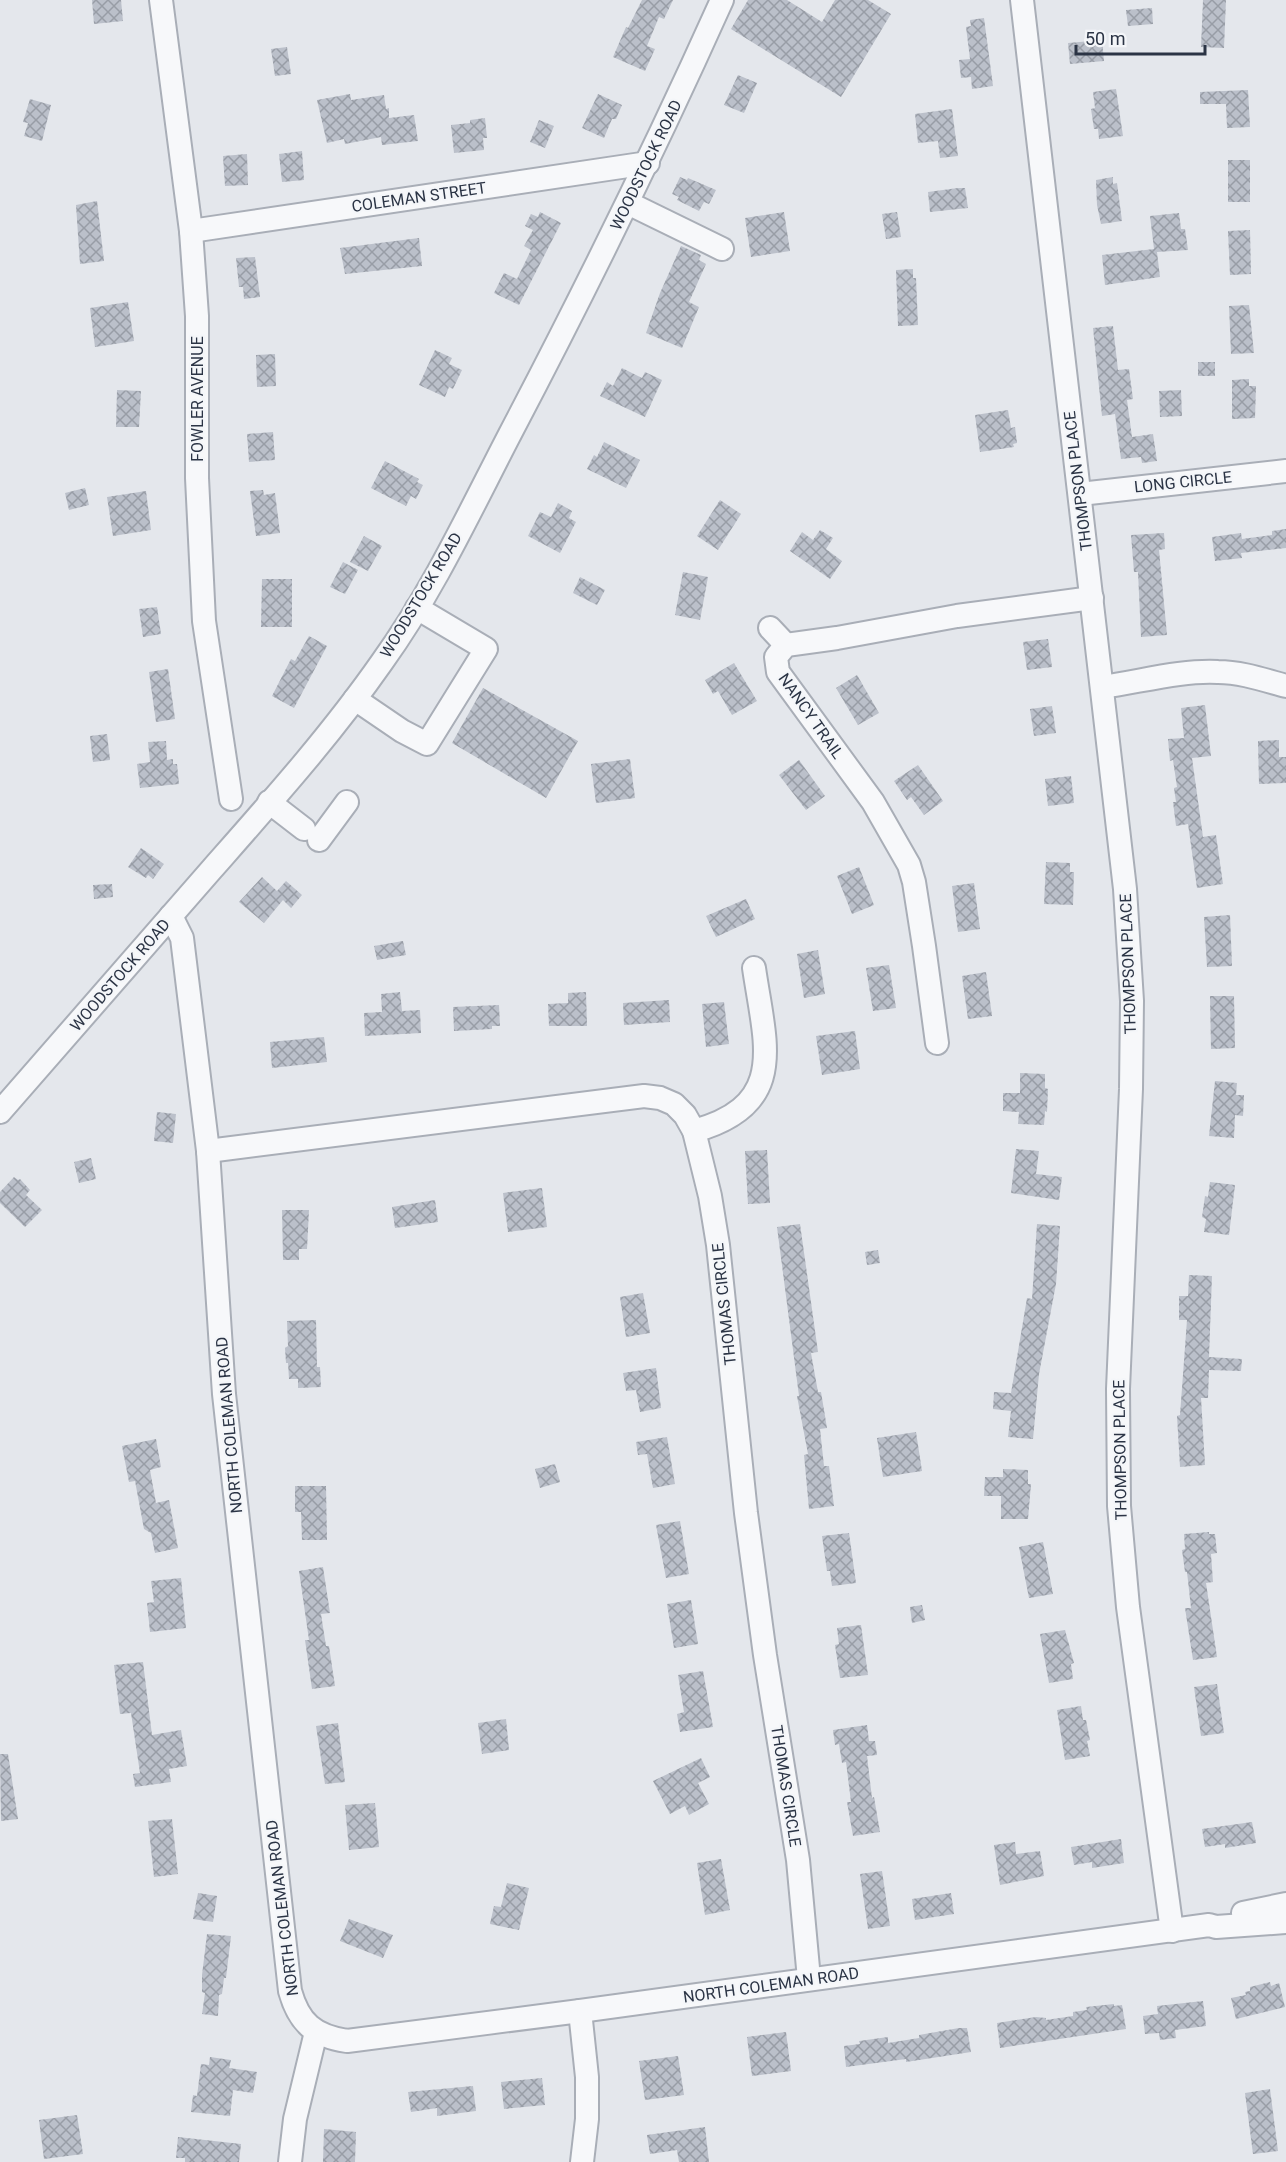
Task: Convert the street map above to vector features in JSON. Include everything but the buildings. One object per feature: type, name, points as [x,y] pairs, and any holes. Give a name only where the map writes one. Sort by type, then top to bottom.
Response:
[{"type":"street","name":"FOWLER AVENUE","points":[[161,0],[191,231],[197,316],[197,478],[204,621],[231,799]]},
{"type":"street","name":"WOODSTOCK ROAD","points":[[0,1112],[269,802],[355,699],[417,608],[446,558],[560,340],[648,163],[722,0]]},
{"type":"street","name":"THOMPSON PLACE","points":[[1022,0],[1125,889],[1132,1001],[1131,1089],[1118,1389],[1119,1506],[1128,1607],[1172,1931]]},
{"type":"street","name":"COLEMAN STREET","points":[[191,231],[648,163]]},
{"type":"street","points":[[628,202],[722,249]]},
{"type":"street","name":"LONG CIRCLE","points":[[1080,494],[1286,471]]},
{"type":"street","name":"NANCY TRAIL","points":[[938,1043],[914,882],[909,865],[873,802],[778,672],[776,657],[786,645],[957,616],[1092,598]]},
{"type":"street","points":[[355,699],[396,739],[427,744],[486,649],[417,608]]},
{"type":"street","points":[[770,628],[786,645]]},
{"type":"street","points":[[1102,687],[1195,673],[1217,672],[1245,675],[1286,686]]},
{"type":"street","points":[[269,802],[311,835],[347,802]]},
{"type":"street","name":"NORTH COLEMAN ROAD","points":[[171,916],[182,938],[208,1151],[224,1394],[290,1991],[294,2008],[304,2022],[316,2032],[346,2041],[1209,1925],[1216,1927],[1286,1922]]},
{"type":"street","points":[[694,1131],[717,1125],[734,1116],[749,1102],[761,1081],[766,1049],[754,968]]},
{"type":"street","name":"THOMAS CIRCLE","points":[[208,1151],[644,1096],[660,1098],[674,1104],[685,1115],[694,1131],[710,1196],[718,1245],[746,1513],[765,1655],[798,1860],[809,1979]]},
{"type":"street","name":"NORTH COLEMAN ROAD","points":[[1209,1925],[1215,1920],[1286,1904]]},
{"type":"street","points":[[580,2011],[587,2077],[587,2119],[582,2162]]},
{"type":"street","points":[[290,2162],[295,2119],[316,2032]]}]
